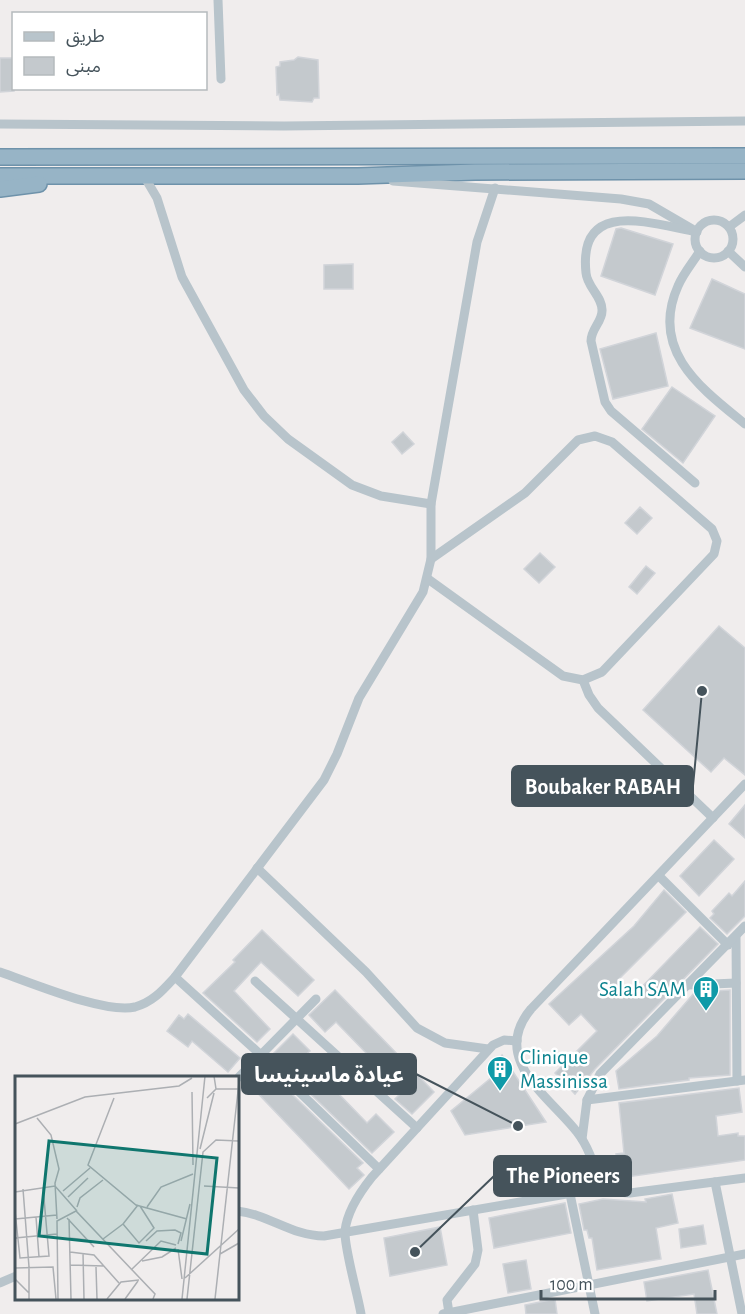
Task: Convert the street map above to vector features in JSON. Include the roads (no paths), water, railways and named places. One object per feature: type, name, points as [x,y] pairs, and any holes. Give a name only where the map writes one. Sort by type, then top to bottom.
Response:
[{"type":"highway","points":[[0,152],[25,157]]},
{"type":"highway","points":[[0,157],[745,156]]},
{"type":"highway","points":[[0,176],[358,176],[475,172],[745,171]]},
{"type":"highway","points":[[0,189],[109,176]]},
{"type":"street","points":[[218,0],[221,79]]},
{"type":"street","points":[[0,124],[284,126],[745,120]]},
{"type":"street","points":[[144,176],[157,198],[182,277],[239,383],[264,417],[288,440],[352,484],[381,496],[431,504]]},
{"type":"street","points":[[358,176],[468,188],[589,195],[649,204],[697,232]]},
{"type":"street","points":[[0,972],[117,1008],[136,1006],[154,998],[175,977],[327,773],[359,698],[423,592],[428,579],[431,559],[431,504],[477,242],[495,188]]},
{"type":"street","points":[[729,227],[745,215]]},
{"type":"street","points":[[695,483],[619,420],[608,407],[591,340],[592,332],[602,314],[602,306],[585,272],[589,242],[597,230],[609,222],[623,219],[697,232]]},
{"type":"street","points":[[710,220],[719,220],[729,227],[733,239],[728,251],[721,256],[712,257],[700,251],[695,240],[702,225],[710,220]]},
{"type":"street","points":[[700,251],[678,286],[672,303],[672,338],[677,356],[691,378],[745,424]]},
{"type":"street","points":[[728,251],[745,267]]},
{"type":"street","points":[[428,579],[563,676],[583,680],[602,672],[714,554],[717,546],[712,529],[612,442],[595,436],[578,440],[525,493],[431,559]]},
{"type":"street","points":[[583,680],[598,708],[713,818]]},
{"type":"street","points":[[602,1191],[591,1155],[582,1139],[534,1086],[522,1064],[517,1041],[520,1024],[531,1009],[745,784]]},
{"type":"street","points":[[257,868],[366,972],[417,1028],[445,1043],[488,1049]]},
{"type":"street","points":[[659,876],[728,945]]},
{"type":"street","points":[[582,1139],[587,1101],[600,1074],[745,926]]},
{"type":"street","points":[[587,1101],[741,1080],[736,936]]},
{"type":"street","points":[[175,977],[261,1055],[379,1169]]},
{"type":"street","points":[[255,981],[417,1128]]},
{"type":"street","points":[[689,985],[736,983]]},
{"type":"street","points":[[239,1077],[316,999]]},
{"type":"street","points":[[361,1314],[345,1232],[354,1203],[379,1169],[488,1049],[498,1042],[517,1041]]},
{"type":"street","points":[[238,1211],[252,1214],[304,1235],[324,1236],[570,1194],[602,1191],[630,1193],[745,1178]]},
{"type":"street","points":[[715,1182],[742,1314]]},
{"type":"street","points":[[570,1194],[595,1314]]},
{"type":"street","points":[[473,1210],[478,1250],[475,1264],[447,1300],[446,1313],[745,1254]]},
{"type":"street","points":[[0,1283],[15,1276]]},
{"type":"place","name":"Boubaker RABAH","points":[[702,691]]},
{"type":"place","name":"Salah SAM","points":[[706,1012]]},
{"type":"place","name":"Clinique Massinissa","points":[[500,1092]]},
{"type":"place","name":"عيادة ماسينيسا","points":[[518,1126]]},
{"type":"place","name":"The Pioneers","points":[[415,1252]]}]
